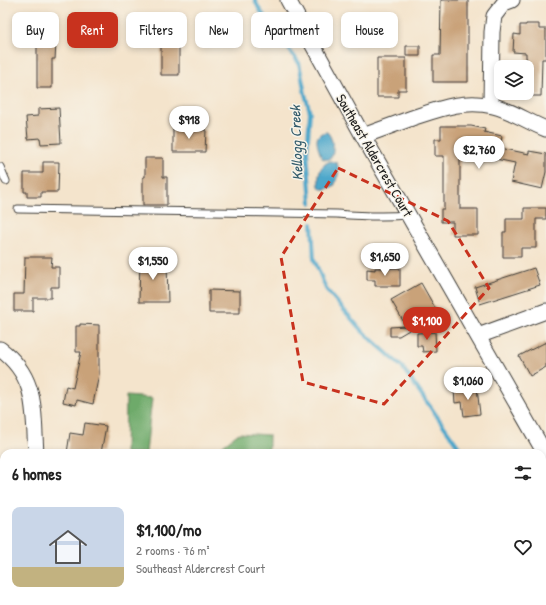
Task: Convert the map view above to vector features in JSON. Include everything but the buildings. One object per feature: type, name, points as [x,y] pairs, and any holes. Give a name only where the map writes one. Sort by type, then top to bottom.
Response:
[{"type":"street","name":"Southeast Aldercrest Court","points":[[288,0],[363,136],[543,449]]},
{"type":"street","points":[[491,105],[492,32],[494,16],[504,3],[512,0]]},
{"type":"street","points":[[363,136],[455,104],[469,103],[491,105],[546,129]]},
{"type":"street","points":[[478,336],[546,310]]},
{"type":"street","points":[[0,349],[18,365],[30,388],[33,401],[36,449]]},
{"type":"lane","points":[[0,167],[6,181]]},
{"type":"lane","points":[[18,208],[337,214],[362,216],[408,214]]},
{"type":"highlighted area","points":[[338,168],[448,221],[489,288],[384,404],[303,382],[281,257]]},
{"type":"green space","points":[[126,396],[152,398],[146,449],[125,449]]},
{"type":"green space","points":[[239,433],[269,435],[269,449],[217,449]]},
{"type":"water","points":[[327,132],[332,140],[333,151],[330,158],[327,159],[322,158],[317,138],[322,133]]},
{"type":"water","points":[[330,161],[337,163],[337,178],[334,186],[321,189],[319,186],[319,174],[321,168]]},
{"type":"waterway","name":"Kellogg Creek","points":[[255,0],[259,9],[299,63],[310,112],[307,152],[311,203]]},
{"type":"waterway","name":"Kellogg Creek","points":[[312,224],[314,259],[326,289],[361,330],[402,367],[460,449]]}]
